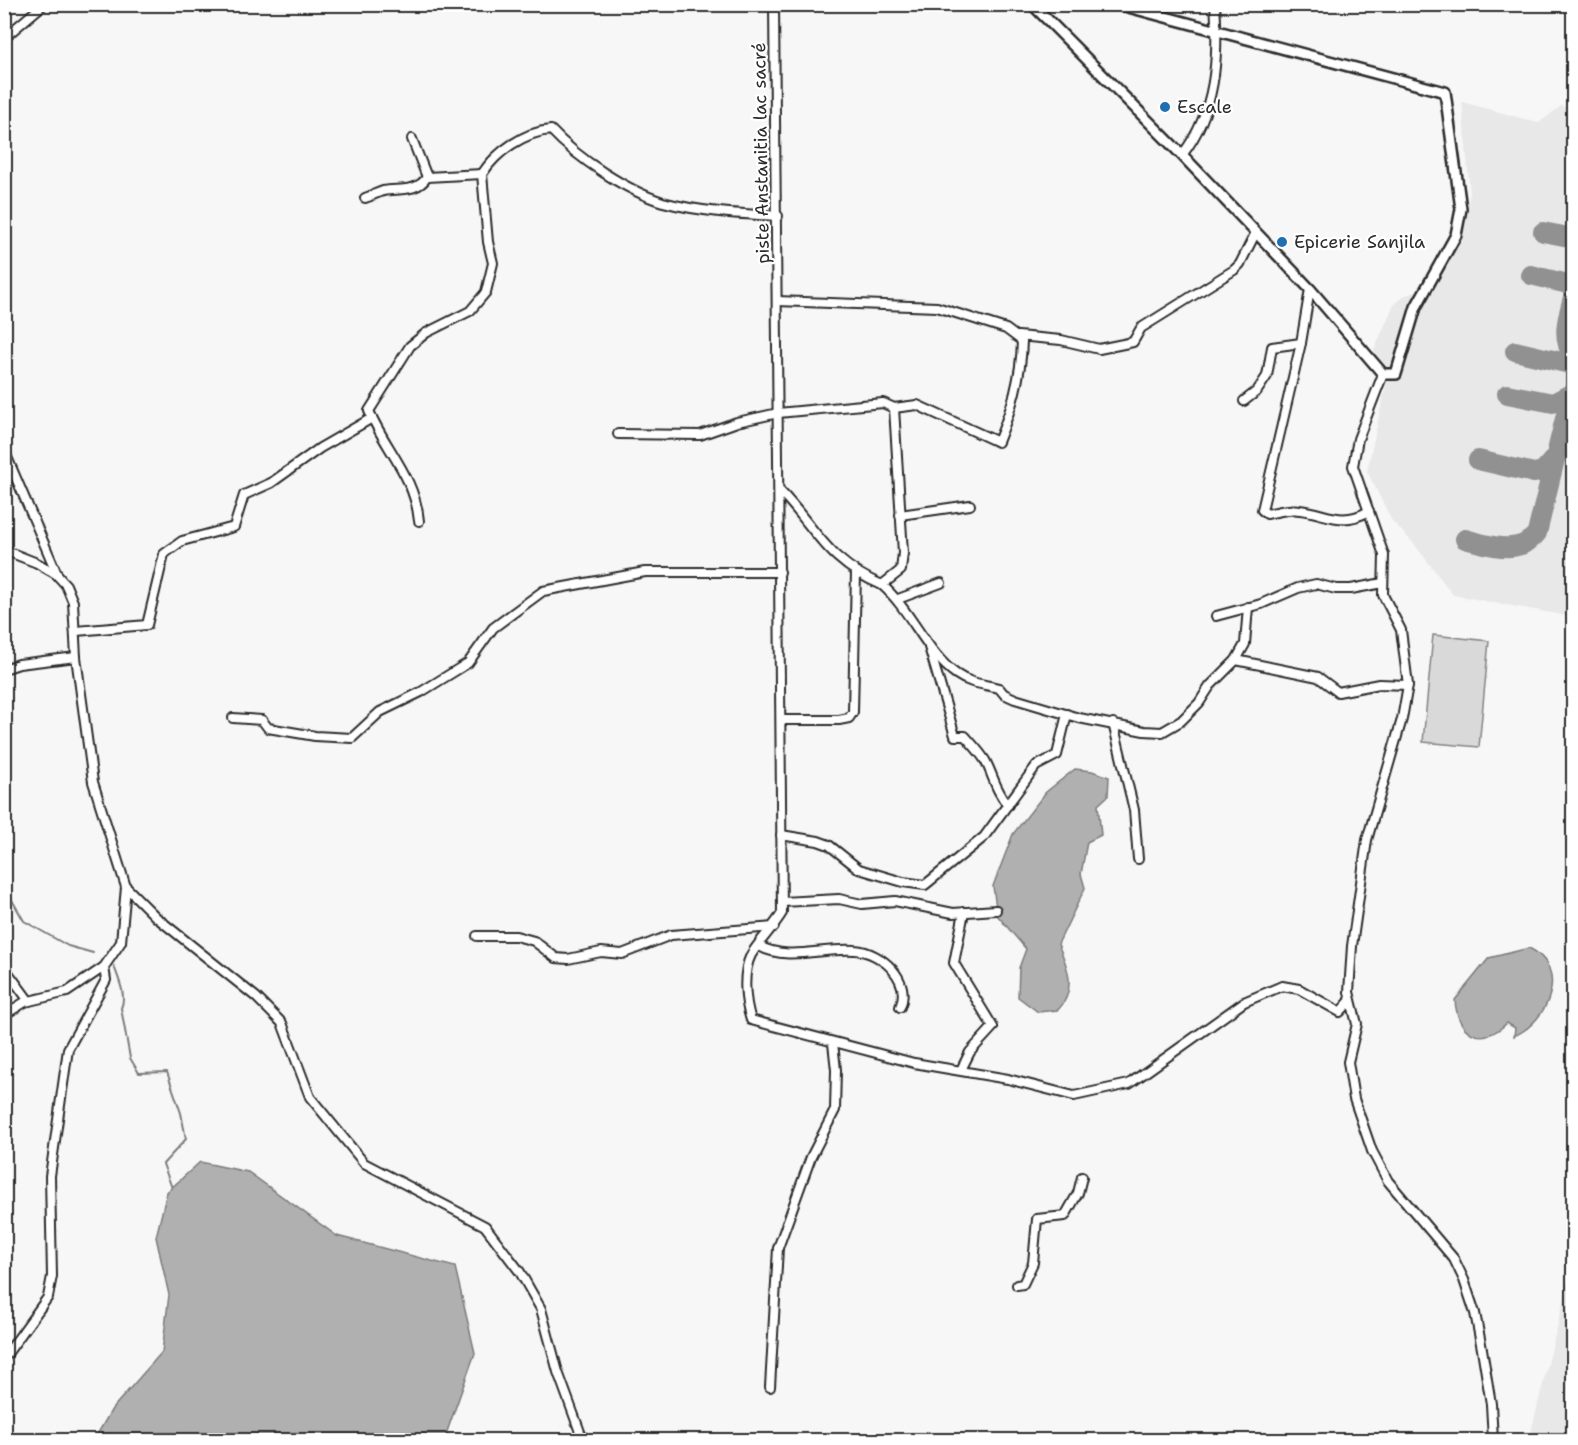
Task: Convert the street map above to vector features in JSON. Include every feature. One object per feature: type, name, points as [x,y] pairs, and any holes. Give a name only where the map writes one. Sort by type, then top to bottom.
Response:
[{"type":"main road","points":[[1032,4],[1182,155],[1310,289],[1383,374],[1396,374],[1416,307],[1456,235],[1461,209],[1448,104],[1443,91],[1117,4]]},
{"type":"street","points":[[4,38],[44,4]]},
{"type":"street","name":"piste Anstanitia lac sacré","points":[[774,4],[778,216],[782,835],[782,913],[774,927]]},
{"type":"street","points":[[1182,155],[1198,136],[1205,121],[1215,63],[1217,29],[1215,4]]},
{"type":"street","points":[[419,521],[414,492],[408,478],[369,411],[410,346],[426,333],[470,311],[486,292],[493,263],[488,242],[482,174],[496,156],[526,137],[551,130],[564,143],[599,168],[635,190],[662,201],[722,212],[778,216]]},
{"type":"street","points":[[412,139],[427,177]]},
{"type":"street","points":[[427,177],[482,174]]},
{"type":"street","points":[[365,198],[385,190],[401,191],[423,183],[427,177]]},
{"type":"street","points":[[1017,336],[1061,340],[1099,349],[1133,342],[1141,328],[1234,270],[1240,264],[1255,234]]},
{"type":"street","points":[[1310,289],[1301,342],[1262,510],[1268,514],[1301,510],[1332,518],[1351,519],[1369,511]]},
{"type":"street","points":[[618,434],[700,435],[737,422],[778,412],[883,403],[894,408],[917,405],[998,442],[1013,405],[1021,367],[1022,341],[1006,328],[937,307],[777,301]]},
{"type":"street","points":[[1244,401],[1257,391],[1267,376],[1272,347],[1301,342]]},
{"type":"street","points":[[1383,374],[1358,440],[1353,466],[1383,555],[1383,595],[1404,640],[1408,685],[1402,719],[1367,840],[1352,946],[1350,1001],[1357,1024],[1348,1062],[1354,1099],[1372,1151],[1388,1180],[1455,1259],[1464,1280],[1475,1313],[1482,1349],[1491,1404],[1492,1440]]},
{"type":"street","points":[[882,585],[901,570],[894,408]]},
{"type":"street","points":[[76,631],[147,625],[164,554],[182,541],[234,527],[244,495],[271,483],[320,448],[372,417]]},
{"type":"street","points":[[4,450],[58,577]]},
{"type":"street","points":[[779,490],[794,505],[817,539],[856,572],[882,585],[898,598],[955,674],[974,684],[989,685],[1015,699],[1067,714],[1144,731],[1162,732],[1180,721],[1199,703],[1210,686],[1236,660],[1245,644],[1248,607]]},
{"type":"street","points":[[900,515],[970,505]]},
{"type":"street","points":[[4,549],[38,562],[58,577],[66,585],[73,602],[76,657],[93,782],[126,887],[121,942],[104,967],[67,992],[29,1001],[4,1015]]},
{"type":"street","points":[[233,718],[262,720],[268,728],[315,736],[352,738],[380,712],[421,692],[468,663],[493,628],[543,591],[645,572],[780,572]]},
{"type":"street","points":[[781,720],[839,720],[849,718],[853,712],[856,572]]},
{"type":"street","points":[[1216,616],[1316,584],[1336,589],[1351,589],[1383,582]]},
{"type":"street","points":[[898,598],[941,583]]},
{"type":"street","points":[[927,639],[954,736],[965,736],[974,745],[986,762],[997,791],[1008,805]]},
{"type":"street","points":[[4,669],[19,664],[76,657]]},
{"type":"street","points":[[1236,660],[1318,677],[1338,692],[1378,684],[1408,685]]},
{"type":"street","points":[[782,835],[829,845],[859,869],[903,882],[926,885],[984,837],[1036,766],[1057,755],[1067,714]]},
{"type":"street","points":[[1113,723],[1134,810],[1138,859]]},
{"type":"street","points":[[126,887],[156,917],[256,997],[282,1023],[310,1097],[364,1163],[485,1226],[520,1272],[541,1309],[558,1372],[583,1440]]},
{"type":"street","points":[[782,902],[839,899],[862,904],[895,901],[953,913],[996,910]]},
{"type":"street","points":[[961,1070],[970,1052],[993,1027],[954,963],[964,912]]},
{"type":"street","points":[[774,927],[759,946],[748,966],[747,1008],[752,1020],[914,1063],[961,1070],[1074,1096],[1129,1084],[1244,1002],[1282,986],[1299,989],[1340,1012],[1350,1001]]},
{"type":"street","points":[[477,936],[516,936],[534,941],[556,958],[568,959],[601,952],[622,954],[671,935],[774,927]]},
{"type":"street","points":[[759,946],[773,954],[857,950],[874,957],[892,969],[899,978],[904,988],[900,1007]]},
{"type":"street","points":[[4,967],[29,1001]]},
{"type":"street","points":[[4,1358],[48,1297],[52,1276],[50,1176],[68,1049],[106,980],[104,967]]},
{"type":"street","points":[[770,1387],[778,1248],[811,1157],[835,1110],[836,1070],[832,1043]]},
{"type":"street","points":[[1017,1286],[1023,1284],[1033,1263],[1037,1220],[1065,1216],[1078,1193],[1082,1177]]},
{"type":"shaded area","points":[[1462,102],[1539,123],[1561,106],[1573,109],[1573,617],[1453,595],[1415,545],[1392,521],[1367,471],[1387,380],[1373,353],[1393,306],[1403,296],[1424,289],[1432,266],[1460,236],[1470,194]]},
{"type":"shaded area","points":[[1433,635],[1489,641],[1479,747],[1423,742]]},
{"type":"shaded area","points":[[1075,769],[1092,771],[1109,777],[1108,796],[1098,805],[1101,835],[1087,842],[1081,874],[1085,888],[1058,944],[1069,978],[1067,994],[1058,1010],[1038,1012],[1018,997],[1019,968],[1026,949],[997,915],[993,886],[1013,834],[1046,792]]},
{"type":"shaded area","points":[[1529,948],[1542,957],[1549,968],[1552,981],[1545,1007],[1537,1019],[1514,1036],[1515,1028],[1507,1023],[1488,1035],[1472,1034],[1465,1029],[1460,1021],[1455,1000],[1489,958]]},
{"type":"shaded area","points":[[200,1162],[248,1172],[337,1236],[455,1267],[475,1353],[444,1440],[94,1440],[112,1409],[162,1352],[169,1295],[156,1237],[167,1192]]},
{"type":"shaded area","points":[[1573,1256],[1573,1440],[1529,1440],[1564,1299]]},
{"type":"waterway","points":[[4,847],[7,851],[4,860]]},
{"type":"waterway","points":[[4,886],[24,921],[68,946],[93,953]]},
{"type":"waterway","points":[[114,966],[123,998],[121,1008],[130,1058],[139,1073],[167,1072],[181,1113],[186,1139],[163,1164],[172,1188]]},
{"type":"taxiway","points":[[1543,232],[1574,238]]},
{"type":"taxiway","points":[[1531,275],[1568,284],[1574,291]]},
{"type":"taxiway","points":[[1574,294],[1566,326],[1567,342],[1574,358]]},
{"type":"taxiway","points":[[1515,351],[1574,365]]},
{"type":"taxiway","points":[[1507,394],[1553,403],[1574,392]]},
{"type":"taxiway","points":[[1465,539],[1494,546],[1513,547],[1522,545],[1537,533],[1568,406],[1574,397]]},
{"type":"taxiway","points":[[1478,460],[1534,473],[1543,471],[1555,457]]},
{"type":"place","name":"Escale","points":[[1165,107]]},
{"type":"place","name":"Epicerie Sanjila","points":[[1282,242]]}]
